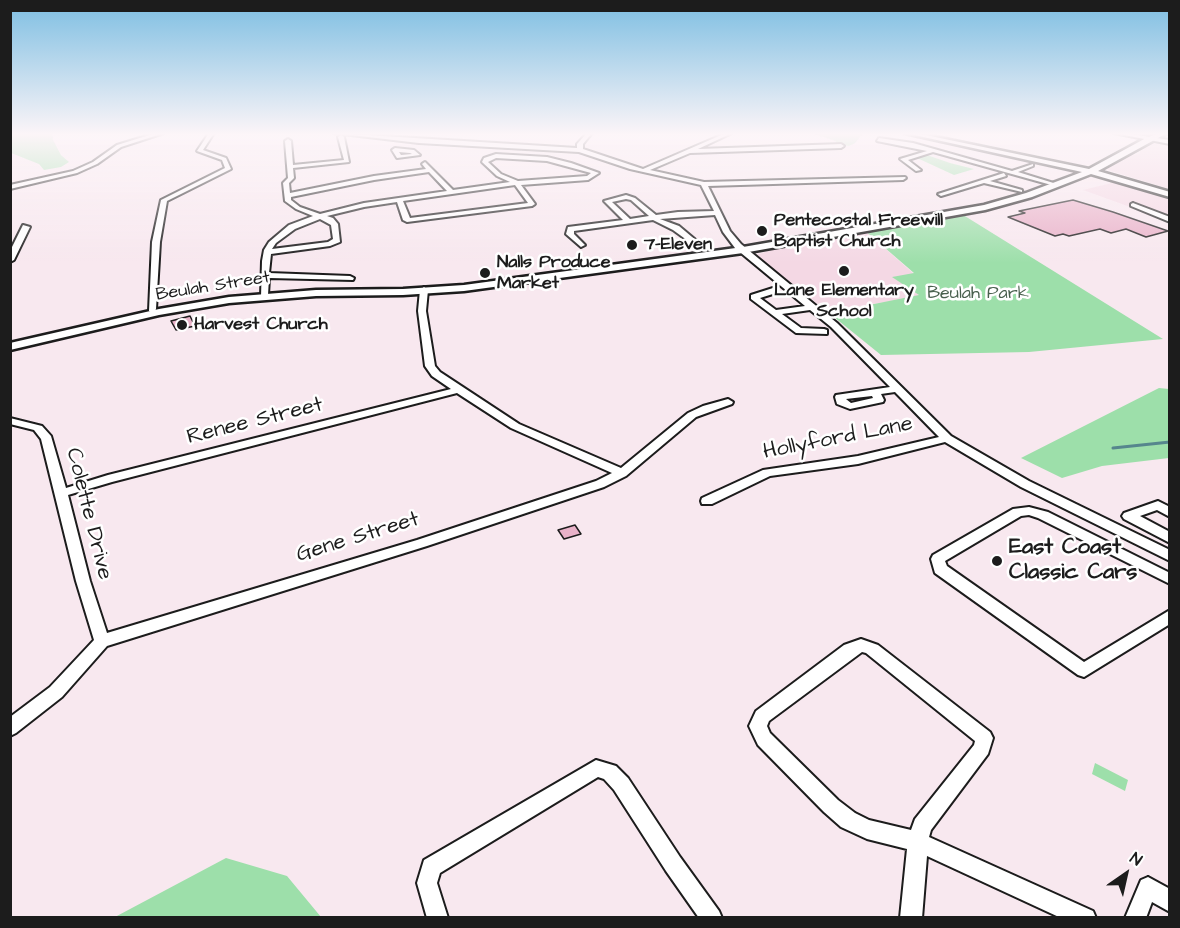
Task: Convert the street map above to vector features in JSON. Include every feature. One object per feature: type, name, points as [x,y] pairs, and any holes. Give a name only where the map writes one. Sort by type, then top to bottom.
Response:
[{"type":"main road","name":"Beulah Street","points":[[741,248],[968,206],[1020,191],[1056,176]]},
{"type":"main road","name":"Beulah Street","points":[[10,341],[152,309],[265,293],[424,290],[487,285],[741,248],[985,207],[1057,185],[1072,176]]},
{"type":"main road","points":[[1110,176],[1170,193]]},
{"type":"main road","points":[[1122,176],[1170,193]]},
{"type":"main road","name":"Beulah Street","points":[[10,347],[189,306],[265,293]]},
{"type":"street","points":[[10,187],[56,176]]},
{"type":"street","points":[[152,309],[156,242],[164,201],[169,196],[212,176]]},
{"type":"street","points":[[268,252],[335,243],[337,240],[334,224],[292,205],[287,195],[286,183],[291,176]]},
{"type":"street","points":[[287,195],[387,176]]},
{"type":"street","points":[[436,176],[451,192]]},
{"type":"street","points":[[399,200],[407,220],[532,204],[517,183],[502,176]]},
{"type":"street","points":[[265,293],[268,252],[280,235],[320,216],[358,206],[451,192],[591,176]]},
{"type":"street","points":[[668,176],[704,184],[903,178]]},
{"type":"street","points":[[941,194],[999,176]]},
{"type":"street","points":[[1016,176],[1057,185]]},
{"type":"street","points":[[984,181],[1020,191]]},
{"type":"street","points":[[704,184],[727,232],[741,248],[855,344],[947,438],[1026,484],[1170,556]]},
{"type":"street","points":[[460,194],[472,211]]},
{"type":"street","points":[[628,221],[607,201],[626,197],[633,199],[656,218],[676,228],[695,244]]},
{"type":"street","points":[[1133,205],[1170,220]]},
{"type":"street","points":[[581,245],[570,234],[571,229],[718,213]]},
{"type":"street","points":[[10,260],[26,227]]},
{"type":"street","name":"Beulah Street","points":[[266,275],[350,278]]},
{"type":"street","points":[[424,290],[422,311],[430,366],[436,374],[515,426],[622,473]]},
{"type":"street","points":[[773,291],[754,297],[799,331],[824,332]]},
{"type":"street","points":[[774,313],[813,307]]},
{"type":"street","name":"Renee Street","points":[[62,493],[108,479],[458,390]]},
{"type":"street","points":[[877,395],[900,392]]},
{"type":"street","name":"Gene Street","points":[[102,641],[577,493],[622,473],[692,415],[703,409],[728,402]]},
{"type":"street","name":"Colette Drive","points":[[10,421],[31,425],[44,433],[47,438],[83,581],[102,641]]},
{"type":"street","name":"Hollyford Lane","points":[[707,501],[767,473],[858,460],[947,438]]},
{"type":"street","points":[[1135,562],[1147,545],[1163,535],[1129,516],[1158,505],[1170,513]]},
{"type":"street","points":[[1170,579],[1043,515],[1029,511],[1018,512],[938,559],[939,569],[1084,670],[1170,616]]},
{"type":"street","points":[[10,728],[56,692],[102,641]]},
{"type":"street","points":[[911,918],[918,842],[922,826],[982,748],[984,738],[872,649],[861,645],[850,650],[762,716],[758,726],[764,739],[848,820],[867,830],[918,842],[1086,918]]},
{"type":"street","points":[[438,918],[427,883],[431,867],[596,768],[610,772],[621,784],[673,864],[712,918]]},
{"type":"street","points":[[1135,918],[1148,887],[1170,902]]},
{"type":"shaded area","points":[[1128,176],[1169,176],[1169,189]]},
{"type":"shaded area","points":[[1120,181],[1169,197],[1169,221],[1083,190]]},
{"type":"shaded area","name":"Lane Elementary School","points":[[863,229],[914,274],[894,277],[920,295],[827,311],[756,255],[774,249],[772,246]]},
{"type":"green space","name":"Beulah Park","points":[[956,213],[960,213],[1163,339],[1029,352],[881,355],[829,313],[919,295],[892,277],[914,273],[863,229],[958,216]]},
{"type":"green space","points":[[1159,388],[1169,389],[1169,458],[1102,466],[1062,478],[1021,458]]},
{"type":"green space","points":[[1095,763],[1128,780],[1125,791],[1092,774]]},
{"type":"green space","points":[[226,858],[287,876],[321,917],[115,917]]},
{"type":"building","points":[[1073,200],[1168,231],[1146,237],[1126,229],[1111,233],[1100,229],[1069,236],[1063,234],[1055,236],[1008,217],[1025,213],[1019,211]]},
{"type":"building","name":"Harvest Church","points":[[190,316],[195,326],[176,330],[171,321]]},
{"type":"building","points":[[575,525],[581,534],[564,539],[558,530]]},
{"type":"waterway","points":[[1113,448],[1170,442]]},
{"type":"place","name":"Pentecostal Freewill Baptist Church","points":[[762,231]]},
{"type":"place","name":"7-Eleven","points":[[632,245]]},
{"type":"place","name":"Lane Elementary School","points":[[844,271]]},
{"type":"place","name":"Nalls Produce Market","points":[[485,273]]},
{"type":"place","name":"Harvest Church","points":[[182,325]]},
{"type":"place","name":"East Coast Classic Cars","points":[[997,561]]}]
